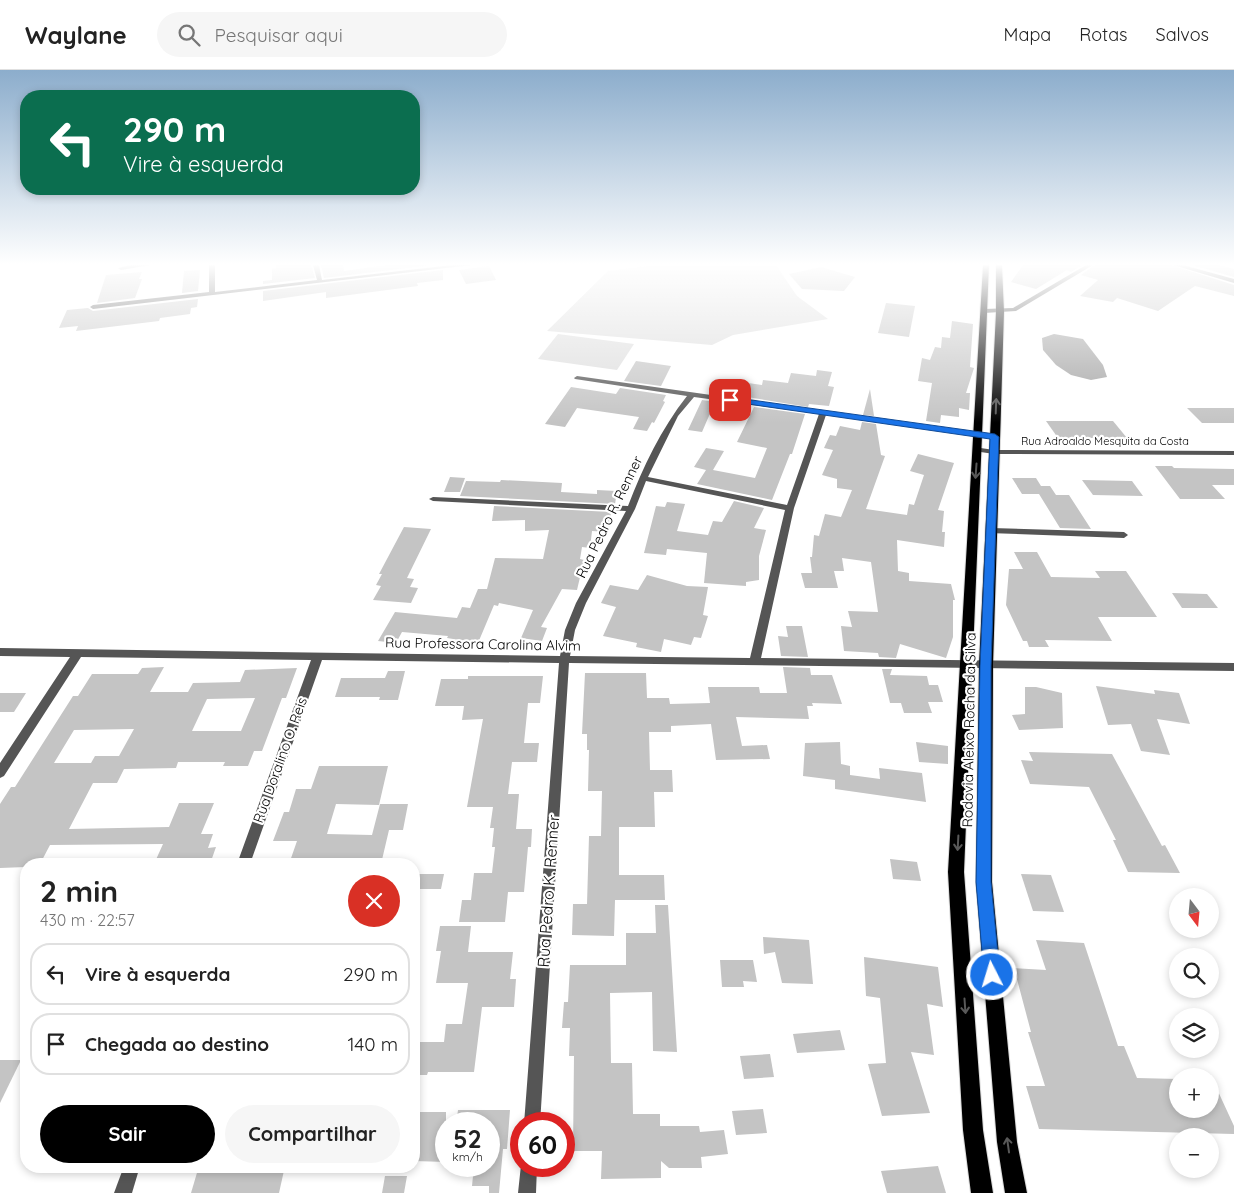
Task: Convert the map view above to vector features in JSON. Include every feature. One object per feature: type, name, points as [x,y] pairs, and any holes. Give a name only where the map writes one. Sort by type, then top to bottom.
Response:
[{"type":"main road","name":"Rodovia Aleixo Rocha da Silva","points":[[982,1193],[973,1130],[956,872],[984,317]]},
{"type":"main road","name":"Rodovia Aleixo Rocha da Silva","points":[[1000,317],[986,666],[984,882],[1008,1142],[1016,1193]]},
{"type":"street","points":[[577,378],[995,437]]},
{"type":"street","name":"Rua Pedro R. Renner","points":[[564,659],[570,630],[581,603],[631,510],[643,478],[675,416],[692,394]]},
{"type":"street","points":[[755,661],[790,508],[823,412]]},
{"type":"street","name":"Rua Adroaldo Mesquita da Costa","points":[[977,450],[994,452],[1234,453]]},
{"type":"street","points":[[643,478],[790,508]]},
{"type":"street","points":[[433,499],[631,510]]},
{"type":"street","points":[[991,531],[1124,534]]},
{"type":"street","name":"Rua Professora Carolina Alvim","points":[[0,652],[755,661],[966,664],[986,666],[1234,667]]},
{"type":"street","points":[[0,773],[78,653]]},
{"type":"street","name":"Rua Doralino O. Reis","points":[[244,858],[318,656]]},
{"type":"street","name":"Rua Pedro K. Renner","points":[[533,1112],[564,659]]},
{"type":"street","points":[[122,1193],[129,1173]]},
{"type":"street","points":[[527,1193],[528,1177]]},
{"type":"shaded area","points":[[561,317],[826,317],[828,319],[733,335],[712,345],[547,331]]},
{"type":"shaded area","points":[[558,334],[634,344],[617,370],[538,359]]},
{"type":"shaded area","points":[[1054,334],[1083,339],[1103,365],[1107,377],[1091,380],[1071,375],[1056,365],[1043,350],[1042,338]]},
{"type":"building","points":[[64,317],[164,317],[160,318],[159,321],[76,331],[78,326],[59,328]]},
{"type":"building","points":[[882,317],[913,317],[909,337],[878,333]]},
{"type":"building","points":[[952,321],[973,324],[970,367],[974,368],[966,393],[970,393],[969,410],[959,408],[959,417],[941,415],[940,423],[926,421],[932,383],[918,381],[922,358],[930,360],[935,347],[941,348],[942,337],[950,338]]},
{"type":"building","points":[[636,361],[671,366],[661,386],[624,381]]},
{"type":"building","points":[[817,370],[832,372],[828,386],[834,387],[829,406],[809,404],[808,407],[729,394],[734,381],[762,385],[763,380],[788,383],[791,373],[816,376]]},
{"type":"building","points":[[571,387],[616,394],[620,388],[666,395],[663,401],[665,402],[654,423],[652,422],[647,431],[633,429],[639,417],[577,408],[565,427],[545,424]]},
{"type":"building","points":[[870,389],[874,416],[863,415]]},
{"type":"building","points":[[702,400],[715,402],[702,432],[688,430]]},
{"type":"building","points":[[754,407],[805,414],[792,454],[790,454],[772,500],[697,484],[706,470],[694,467],[706,448],[724,451],[713,470],[755,478],[767,448],[737,442]]},
{"type":"building","points":[[1187,408],[1234,408],[1234,423],[1202,423]]},
{"type":"building","points":[[1046,421],[1113,421],[1127,438],[1058,438]]},
{"type":"building","points":[[862,422],[876,424],[881,455],[885,456],[866,509],[907,515],[909,504],[914,505],[924,475],[910,471],[918,454],[954,463],[938,510],[944,511],[942,532],[945,532],[944,547],[897,540],[898,571],[909,573],[909,581],[951,584],[955,600],[953,600],[953,637],[946,658],[900,644],[896,658],[879,657],[878,653],[844,651],[841,626],[852,627],[848,611],[878,612],[871,562],[842,558],[844,571],[834,571],[838,588],[805,588],[801,573],[812,573],[810,557],[812,557],[814,535],[819,536],[825,514],[841,517],[852,490],[837,488],[837,479],[822,475],[833,450],[824,448],[830,435],[836,436],[840,426],[860,430]]},
{"type":"building","points":[[1155,466],[1234,469],[1234,485],[1212,485],[1225,499],[1180,499]]},
{"type":"building","points":[[450,477],[465,478],[460,492],[444,492]]},
{"type":"building","points":[[1012,478],[1036,478],[1041,486],[1050,486],[1056,495],[1069,495],[1091,529],[1060,528],[1039,494],[1022,494]]},
{"type":"building","points":[[501,480],[562,483],[561,492],[597,494],[597,490],[617,491],[615,504],[460,496],[466,481],[500,482]]},
{"type":"building","points":[[1082,480],[1132,481],[1143,496],[1093,495]]},
{"type":"building","points":[[734,501],[764,508],[754,528],[766,530],[759,556],[759,580],[746,582],[746,586],[704,583],[707,553],[667,549],[666,555],[644,553],[656,506],[665,507],[667,502],[685,504],[677,531],[708,535],[713,521],[722,522]]},
{"type":"building","points":[[494,506],[611,512],[609,532],[592,531],[590,548],[582,547],[580,559],[584,560],[577,590],[562,589],[541,627],[547,628],[542,641],[521,638],[533,610],[499,603],[498,606],[494,605],[478,643],[447,638],[448,636],[402,632],[396,643],[378,641],[395,612],[457,618],[462,607],[470,608],[478,589],[487,589],[495,558],[543,559],[549,530],[525,531],[525,520],[492,521]]},
{"type":"building","points":[[404,527],[431,529],[407,578],[414,579],[410,587],[418,588],[411,603],[373,600],[381,586],[376,585],[382,574],[379,574]]},
{"type":"building","points":[[1014,552],[1037,552],[1051,577],[1100,578],[1095,571],[1126,571],[1157,617],[1098,617],[1112,641],[1045,640],[1049,647],[1029,647],[1027,641],[1023,641],[1006,605],[1009,569],[1023,569]]},
{"type":"building","points":[[647,575],[687,586],[708,587],[703,615],[708,616],[701,638],[694,637],[691,645],[664,639],[661,652],[636,647],[637,643],[603,636],[616,607],[601,603],[610,585],[638,590]]},
{"type":"building","points":[[1172,593],[1207,594],[1218,608],[1182,608]]},
{"type":"building","points":[[786,626],[802,626],[808,657],[781,656],[778,636],[788,637]]},
{"type":"building","points":[[164,667],[150,692],[188,692],[193,683],[240,682],[245,670],[297,668],[286,698],[282,698],[262,751],[254,751],[248,766],[223,766],[225,762],[178,762],[176,768],[124,769],[117,783],[93,783],[69,829],[169,827],[179,803],[214,803],[201,834],[213,834],[208,848],[216,847],[212,858],[157,858],[163,844],[50,845],[43,858],[20,858],[20,867],[0,868],[0,804],[11,787],[15,787],[73,696],[78,696],[92,674],[138,674],[142,668]],"holes":[[[255,698],[241,731],[192,731],[207,699]],[[134,729],[119,756],[95,756],[91,763],[54,763],[74,730]]]},
{"type":"building","points":[[783,667],[810,668],[811,675],[832,675],[842,704],[812,703],[813,706],[807,706],[809,719],[736,717],[742,746],[767,745],[770,759],[716,760],[711,724],[671,726],[671,732],[649,732],[650,770],[672,770],[673,792],[654,792],[655,827],[619,827],[619,875],[664,875],[665,900],[615,900],[614,936],[572,935],[573,904],[587,904],[589,836],[601,836],[602,791],[588,791],[589,750],[587,750],[587,734],[582,734],[585,673],[646,673],[647,698],[669,698],[670,704],[710,703],[708,687],[759,687],[760,693],[787,693]]},
{"type":"building","points":[[882,669],[892,669],[890,675],[927,676],[929,685],[938,685],[943,702],[928,702],[932,713],[904,713],[901,703],[890,703]]},
{"type":"building","points":[[388,671],[405,671],[398,700],[379,700],[380,697],[335,697],[341,678],[385,678]]},
{"type":"building","points":[[468,676],[543,676],[540,703],[528,703],[524,743],[539,743],[537,762],[512,762],[508,794],[519,794],[516,829],[532,829],[531,847],[528,847],[524,892],[508,892],[505,922],[459,922],[462,900],[471,900],[474,873],[492,873],[495,847],[492,847],[494,828],[490,828],[493,807],[467,807],[483,719],[462,720],[464,706],[435,706],[441,679],[468,679]]},
{"type":"building","points":[[1096,686],[1155,694],[1154,690],[1179,693],[1190,724],[1157,719],[1170,755],[1141,751],[1131,724],[1108,725]]},
{"type":"building","points":[[1025,687],[1036,687],[1062,693],[1063,728],[1019,730],[1012,715],[1025,714]]},
{"type":"building","points":[[0,693],[26,693],[14,712],[0,712]]},
{"type":"building","points":[[840,742],[841,764],[850,766],[850,775],[880,779],[879,768],[922,773],[926,802],[835,789],[835,780],[803,776],[805,743]]},
{"type":"building","points":[[916,742],[948,746],[948,764],[919,762]]},
{"type":"building","points":[[1029,752],[1112,754],[1162,846],[1165,845],[1180,873],[1128,872],[1113,840],[1116,840],[1089,787],[1030,784],[1021,760],[1033,761]]},
{"type":"building","points":[[319,766],[388,766],[379,805],[336,804],[327,834],[372,835],[380,804],[408,804],[403,830],[389,830],[382,858],[291,858],[297,841],[273,841],[284,812],[289,812],[296,789],[311,789]]},
{"type":"building","points":[[890,859],[917,862],[921,881],[893,879]]},
{"type":"building","points":[[420,874],[444,874],[441,889],[420,889]]},
{"type":"building","points":[[1021,874],[1051,875],[1064,912],[1033,911]]},
{"type":"building","points":[[655,905],[668,905],[677,1052],[653,1051],[652,992],[610,993],[611,1063],[632,1063],[633,1114],[660,1114],[660,1126],[699,1126],[700,1132],[724,1130],[728,1154],[701,1157],[702,1168],[669,1168],[661,1161],[661,1178],[601,1179],[602,1151],[575,1151],[574,1056],[569,1056],[570,1028],[562,1028],[564,1002],[568,1002],[570,965],[626,965],[626,933],[656,933]]},
{"type":"building","points":[[440,926],[471,926],[468,952],[513,952],[510,979],[516,979],[514,1007],[482,1007],[474,1072],[428,1072],[427,1075],[420,1075],[420,1042],[444,1042],[446,1024],[462,1024],[468,983],[436,983],[441,951],[436,951]]},
{"type":"building","points":[[763,937],[809,940],[813,984],[782,983],[775,952],[764,954]]},
{"type":"building","points":[[1036,940],[1084,943],[1118,1046],[1124,1046],[1137,1078],[1169,1079],[1169,1118],[1219,1118],[1219,1094],[1234,1126],[1234,1134],[1219,1134],[1219,1128],[1169,1128],[1169,1132],[1039,1129],[1026,1086],[1045,1086],[1028,1032],[1031,1032],[1014,968],[1046,970]]},
{"type":"building","points":[[864,957],[938,967],[943,1007],[927,1004],[934,1055],[911,1052],[930,1113],[882,1116],[868,1064],[886,1063],[880,998],[866,996]]},
{"type":"building","points":[[720,960],[753,960],[757,982],[743,981],[744,987],[722,987]]},
{"type":"building","points":[[840,1030],[845,1050],[797,1053],[793,1034]]},
{"type":"building","points":[[770,1054],[774,1077],[744,1079],[740,1056]]},
{"type":"building","points":[[0,1060],[20,1060],[20,1062],[0,1103]]},
{"type":"building","points":[[763,1109],[767,1133],[736,1135],[732,1111]]},
{"type":"building","points":[[458,1110],[510,1110],[507,1149],[503,1149],[499,1193],[489,1193],[489,1186],[472,1186],[473,1177],[500,1177],[500,1112],[458,1112]]},
{"type":"building","points":[[420,1112],[435,1112],[435,1162],[420,1161]]},
{"type":"building","points":[[938,1166],[946,1193],[887,1193],[881,1171]]},
{"type":"building","points":[[197,1173],[283,1173],[279,1193],[191,1193]]},
{"type":"building","points":[[385,1176],[407,1176],[404,1193],[382,1193]]},
{"type":"route","points":[[730,400],[995,437],[986,666],[984,882],[992,975]]}]
